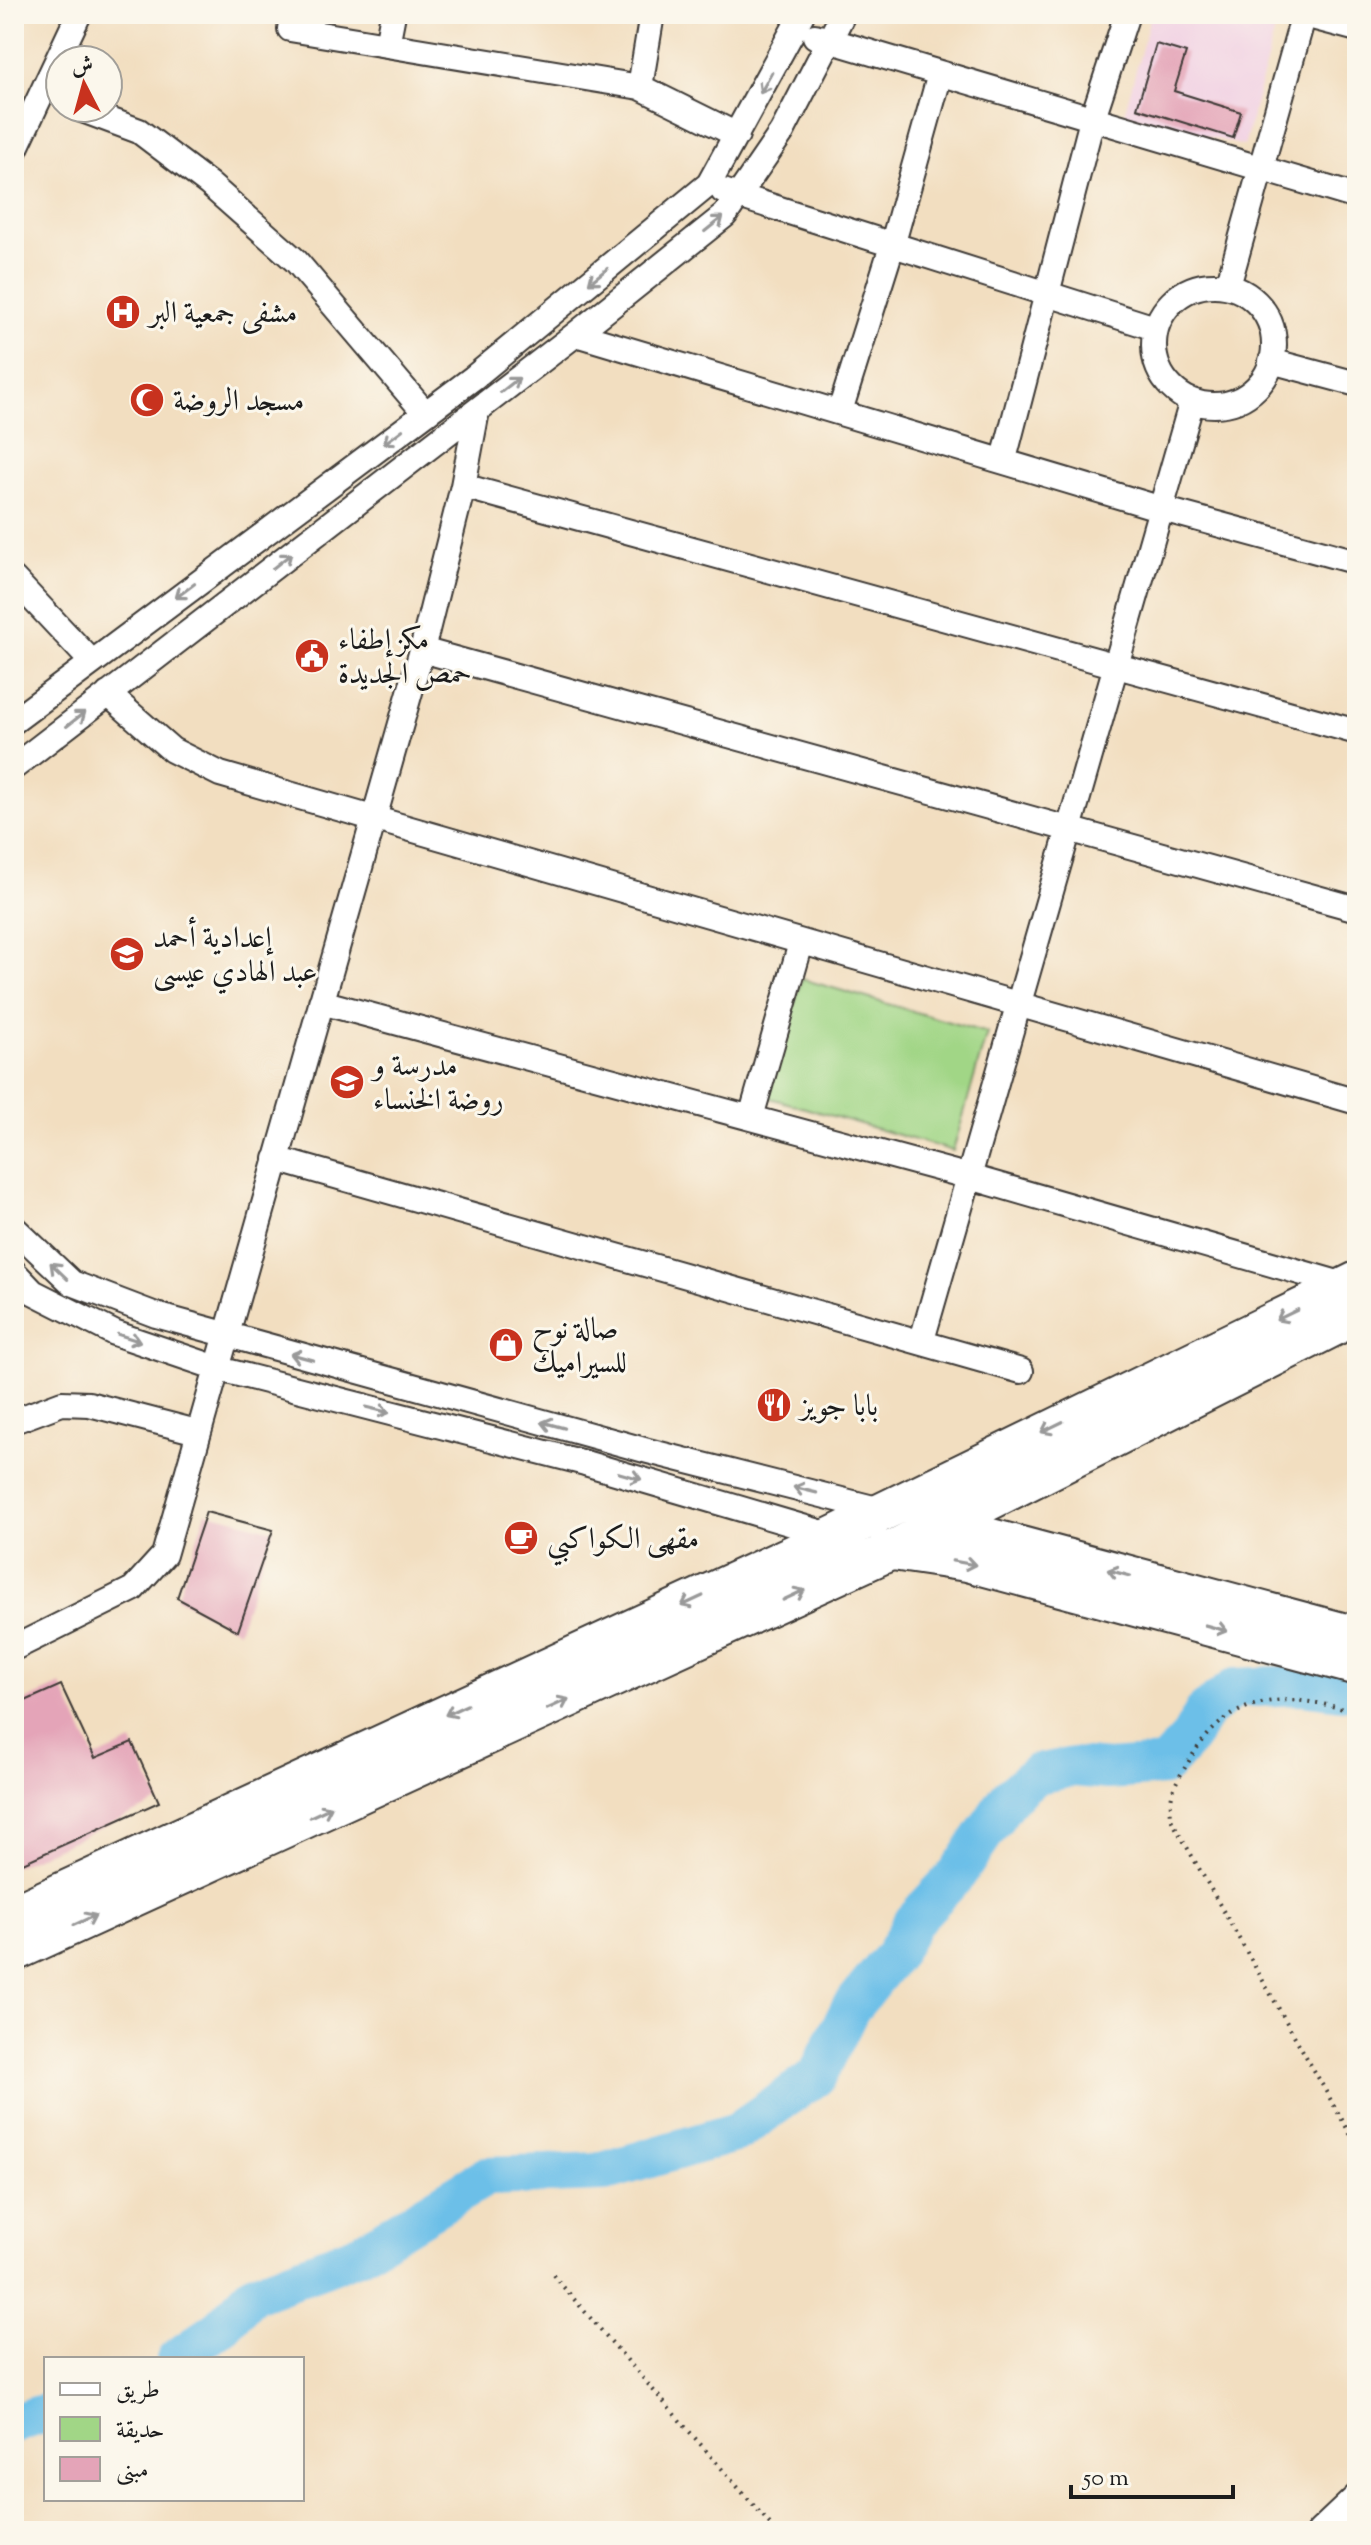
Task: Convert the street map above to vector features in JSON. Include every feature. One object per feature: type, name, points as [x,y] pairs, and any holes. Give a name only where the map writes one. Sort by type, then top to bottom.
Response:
[{"type":"main road","points":[[14,1914],[833,1536],[881,1510],[1354,1294]]},
{"type":"main road","points":[[14,1952],[943,1525],[1354,1294]]},
{"type":"main road","points":[[881,1510],[1357,1636]]},
{"type":"main road","points":[[833,1536],[890,1551],[967,1562],[1357,1666]]},
{"type":"street","points":[[69,44],[79,14]]},
{"type":"street","points":[[292,14],[290,29],[640,87],[737,135]]},
{"type":"street","points":[[387,45],[393,14]]},
{"type":"street","points":[[640,87],[652,14]]},
{"type":"street","points":[[14,767],[477,411],[725,215],[782,132],[843,14]]},
{"type":"street","points":[[1004,459],[1092,120],[1127,14]]},
{"type":"street","points":[[1228,286],[1304,14],[1357,29]]},
{"type":"street","points":[[14,721],[425,413],[709,184],[798,22],[829,40],[1260,171],[1357,197]]},
{"type":"street","points":[[840,411],[892,246],[940,74]]},
{"type":"street","points":[[14,152],[20,124],[44,104]]},
{"type":"street","points":[[120,124],[139,131],[209,184],[296,261],[425,413]]},
{"type":"street","points":[[709,184],[737,198],[1155,328]]},
{"type":"street","points":[[1207,284],[1228,286],[1251,297],[1265,312],[1273,331],[1268,372],[1252,391],[1234,402],[1213,405],[1192,401],[1170,387],[1158,370],[1153,349],[1155,328],[1170,303],[1187,290],[1207,284]]},
{"type":"street","points":[[576,334],[1004,459],[1162,509],[1357,562]]},
{"type":"street","points":[[1271,361],[1357,384]]},
{"type":"street","points":[[922,1340],[1192,401]]},
{"type":"street","points":[[14,1648],[133,1589],[164,1555],[224,1335],[422,650],[463,486],[477,411]]},
{"type":"street","points":[[463,486],[1357,732]]},
{"type":"street","points":[[14,579],[91,661]]},
{"type":"street","points":[[422,650],[1357,909]]},
{"type":"street","points":[[108,694],[172,750],[220,774],[374,822],[1357,1102]]},
{"type":"street","points":[[751,1117],[801,943]]},
{"type":"street","points":[[321,1002],[970,1177],[1354,1294]]},
{"type":"street","points":[[276,1159],[922,1340],[1021,1371]]},
{"type":"street","points":[[14,1228],[72,1283],[156,1315],[633,1447],[881,1510]]},
{"type":"street","points":[[14,1272],[33,1292],[114,1333],[215,1367],[585,1463],[833,1536]]},
{"type":"street","points":[[14,1421],[62,1403],[89,1404],[197,1432]]},
{"type":"street","points":[[1320,2531],[1357,2496]]},
{"type":"path","points":[[1357,1713],[1327,1703],[1294,1699],[1256,1703],[1235,1711],[1199,1744],[1169,1795],[1171,1819],[1357,2146]]},
{"type":"path","points":[[553,2275],[776,2531]]},
{"type":"shaded area","points":[[1151,14],[1279,14],[1244,146],[1124,115]]},
{"type":"green space","points":[[802,979],[987,1033],[953,1151],[767,1097]]},
{"type":"building","points":[[1156,44],[1186,53],[1174,91],[1241,112],[1233,138],[1137,108]]},
{"type":"building","points":[[206,1512],[273,1530],[238,1631],[177,1598]]},
{"type":"building","points":[[61,1685],[95,1758],[132,1742],[159,1802],[14,1867],[14,1706]]},
{"type":"waterway","points":[[179,2357],[221,2327],[252,2294],[358,2254],[487,2176],[603,2172],[737,2132],[817,2076],[850,2009],[894,1955],[913,1921],[957,1874],[1009,1797],[1036,1774],[1074,1767],[1108,1770],[1164,1766],[1189,1739],[1204,1712],[1235,1688],[1300,1685],[1341,1690],[1357,1686]]},
{"type":"waterway","points":[[14,2423],[44,2414]]},
{"type":"place","name":"مشفى جمعية البر","points":[[123,312]]},
{"type":"place","name":"مسجد الروضة","points":[[147,400]]},
{"type":"place","name":"مكز إطفاء حمص الجديدة","points":[[312,656]]},
{"type":"place","name":"إعدادية أحمد عبد الهادي عيسى","points":[[127,954]]},
{"type":"place","name":"مدرسة و روضة الخنساء","points":[[347,1082]]},
{"type":"place","name":"صالة نوح للسيراميك","points":[[506,1345]]},
{"type":"place","name":"بابا جويز","points":[[774,1405]]},
{"type":"place","name":"مقهى الكواكبي","points":[[521,1538]]}]
